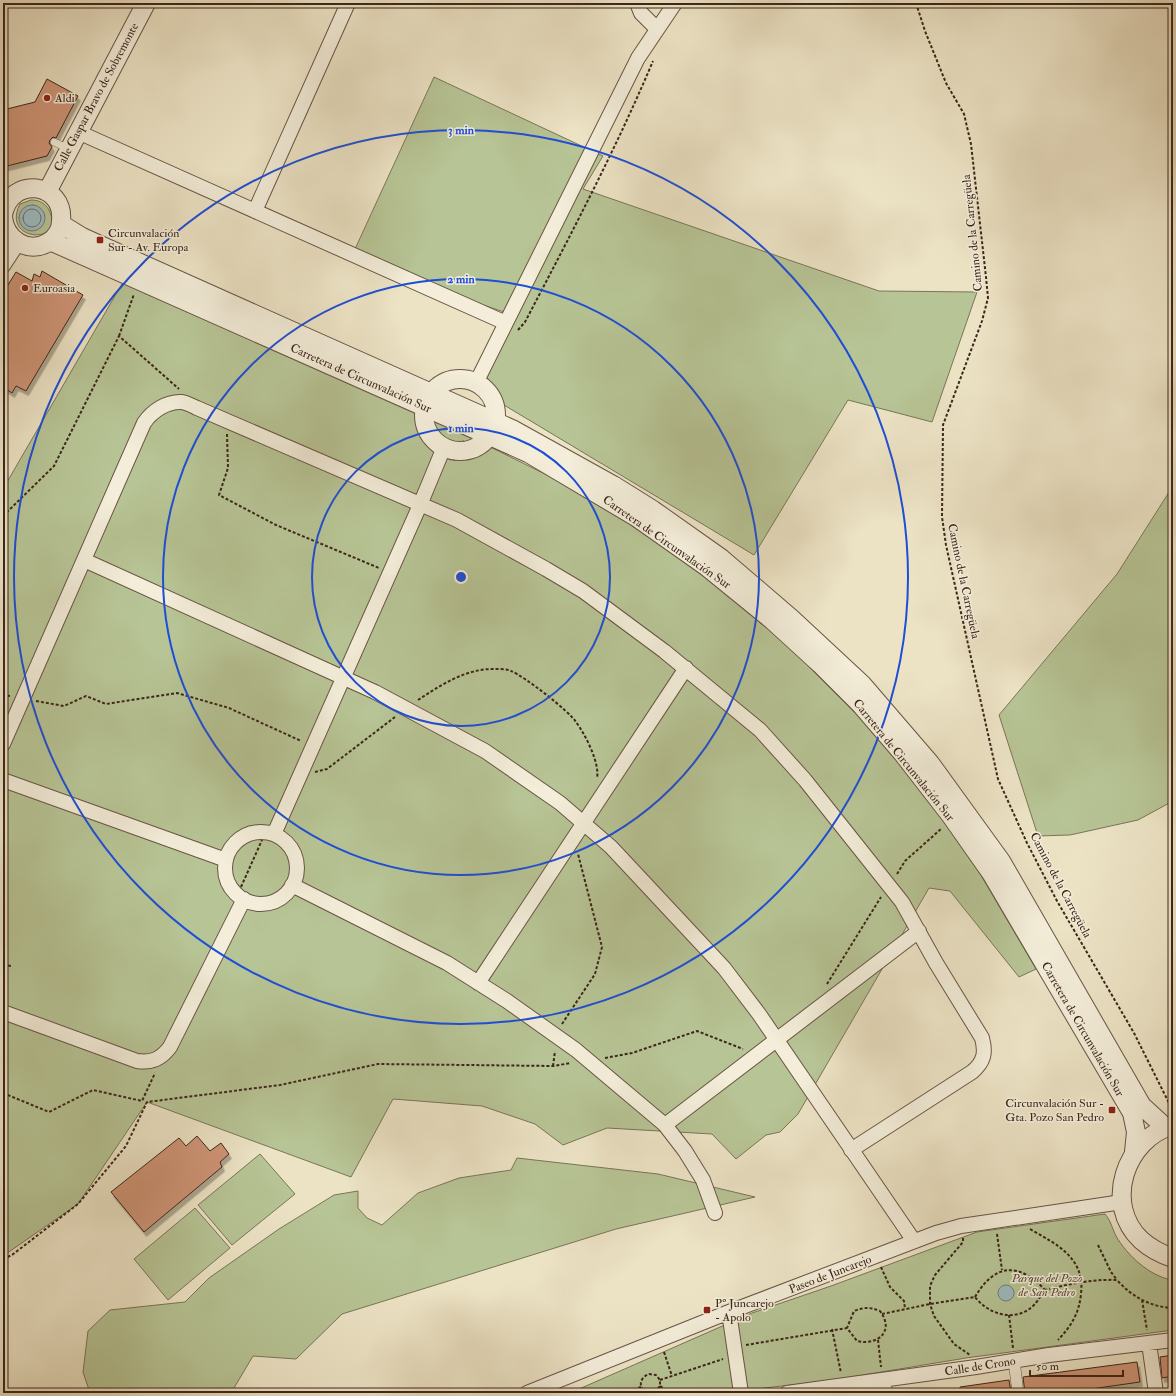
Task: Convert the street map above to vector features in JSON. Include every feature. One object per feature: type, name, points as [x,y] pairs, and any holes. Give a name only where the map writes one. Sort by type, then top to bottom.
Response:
[{"type":"street","name":"Calle Gaspar Bravo de Sobremonte","points":[[47,192],[62,145],[78,132],[146,3]]},
{"type":"street","points":[[255,211],[348,3]]},
{"type":"street","points":[[637,3],[641,13],[657,30]]},
{"type":"street","points":[[476,383],[511,328],[638,58],[657,30],[681,5]]},
{"type":"street","points":[[78,132],[511,328]]},
{"type":"street","points":[[30,188],[47,192],[55,198],[60,206],[62,215],[61,224],[55,237],[50,241],[34,247],[18,243],[11,238],[4,214],[13,195],[21,190],[30,188]]},
{"type":"street","name":"Carretera de Circunvalación Sur","points":[[61,224],[82,238],[428,400],[493,429],[557,453],[653,510],[721,558],[791,618],[862,684],[930,763],[1001,861],[1142,1106],[1170,1121]]},
{"type":"street","name":"Carretera de Circunvalación Sur","points":[[50,241],[428,400]]},
{"type":"street","points":[[3,266],[18,243]]},
{"type":"street","points":[[465,379],[476,383],[486,390],[492,399],[496,410],[493,429],[477,448],[466,451],[454,451],[444,447],[434,440],[427,429],[424,417],[428,400],[441,385],[452,380],[465,379]]},
{"type":"street","points":[[3,744],[144,423],[155,410],[167,404],[182,402],[457,520],[583,591],[628,623],[686,668],[760,730],[805,780],[902,902],[982,1038],[985,1049],[984,1057],[980,1066],[972,1072],[851,1150]]},
{"type":"street","name":"Carretera de Circunvalación Sur","points":[[493,429],[528,453],[636,517],[707,568],[772,620],[820,664],[860,704],[908,760],[991,873],[1132,1113],[1136,1132],[1134,1152]]},
{"type":"street","points":[[268,837],[343,678],[420,505],[444,447]]},
{"type":"street","points":[[84,560],[375,692],[485,751],[560,803],[584,823],[627,864],[724,968],[776,1040],[914,1241]]},
{"type":"street","points":[[478,983],[686,668]]},
{"type":"street","points":[[3,780],[226,860]]},
{"type":"street","points":[[262,832],[268,837],[284,840],[292,849],[296,860],[297,872],[292,885],[278,900],[267,903],[255,903],[234,892],[228,883],[225,871],[226,860],[230,848],[239,839],[250,833],[262,832]]},
{"type":"street","points":[[292,885],[447,963],[576,1050],[665,1125],[685,1151],[703,1180],[715,1213]]},
{"type":"street","points":[[3,1012],[137,1062],[149,1063],[158,1059],[170,1047],[241,895]]},
{"type":"street","points":[[665,1125],[919,931]]},
{"type":"street","points":[[1170,1121],[1147,1137],[1134,1152],[1125,1167],[1122,1184],[1122,1202],[1128,1222],[1140,1240],[1158,1253],[1173,1258]]},
{"type":"street","name":"Paseo de Juncarejo","points":[[527,1393],[729,1312],[914,1241],[961,1226],[1122,1202]]},
{"type":"street","points":[[729,1312],[742,1393]]},
{"type":"street","name":"Calle de Crono","points":[[787,1393],[883,1381],[1049,1355],[1173,1340]]},
{"type":"street","points":[[1149,1343],[1156,1393]]},
{"type":"street","points":[[1014,1360],[1018,1393]]},
{"type":"path","points":[[681,5],[691,3]]},
{"type":"path","name":"Camino de la Carregüela","points":[[916,3],[925,31],[946,83],[964,114],[971,144],[986,277],[988,298],[982,321],[943,425],[942,517],[946,545],[998,779],[1027,843],[1057,901],[1134,1033],[1170,1121]]},
{"type":"path","points":[[511,328],[525,322],[598,183],[627,123],[655,56]]},
{"type":"path","points":[[3,516],[54,466],[119,336],[136,288]]},
{"type":"path","points":[[119,336],[182,392]]},
{"type":"path","points":[[227,432],[228,468],[219,495],[276,525],[381,569]]},
{"type":"path","points":[[417,701],[447,681],[464,675],[492,669],[510,670],[527,679],[576,721],[596,762],[598,772],[597,779]]},
{"type":"path","points":[[33,701],[64,706],[86,696],[106,704],[177,693],[229,708],[301,742]]},
{"type":"path","points":[[3,695],[11,696]]},
{"type":"path","points":[[308,773],[327,769],[399,714]]},
{"type":"path","points":[[892,880],[905,861],[940,829],[946,830]]},
{"type":"path","points":[[241,895],[268,837]]},
{"type":"path","points":[[561,1025],[595,974],[602,947],[576,847]]},
{"type":"path","points":[[823,990],[884,892]]},
{"type":"path","points":[[3,965],[12,966]]},
{"type":"path","points":[[601,1058],[632,1053],[697,1031],[748,1051]]},
{"type":"path","points":[[553,1066],[556,1045]]},
{"type":"path","points":[[3,1260],[12,1255],[78,1204],[126,1146],[147,1102],[280,1085],[378,1064],[553,1066],[577,1062]]},
{"type":"path","points":[[3,1093],[49,1112],[93,1090],[142,1101],[155,1072]]},
{"type":"path","points":[[1024,1217],[1024,1225],[1042,1234],[1069,1255],[1080,1272],[1083,1282],[1078,1314],[1054,1345],[1049,1355]]},
{"type":"path","points":[[995,1221],[1002,1270]]},
{"type":"path","points":[[961,1226],[963,1242],[935,1275],[930,1286],[930,1304],[934,1316],[954,1344],[974,1357],[976,1367]]},
{"type":"path","points":[[1098,1245],[1111,1272],[1127,1291],[1142,1300],[1159,1307],[1173,1308]]},
{"type":"path","points":[[876,1256],[890,1287],[904,1301],[905,1309]]},
{"type":"path","points":[[882,1314],[885,1327],[883,1334],[878,1340],[868,1344],[857,1341],[848,1328],[849,1321],[854,1311],[863,1307],[871,1308],[882,1314],[930,1304],[975,1297],[983,1285],[1002,1270],[1016,1270],[1024,1272],[1036,1280],[1045,1290]]},
{"type":"path","points":[[975,1297],[983,1307],[1009,1316],[1022,1313],[1034,1306],[1045,1290],[1083,1282],[1117,1280]]},
{"type":"path","points":[[1142,1300],[1149,1343]]},
{"type":"path","points":[[1009,1316],[1014,1360]]},
{"type":"path","points":[[660,1380],[725,1359],[734,1347],[832,1329],[848,1328]]},
{"type":"path","points":[[832,1329],[843,1386]]},
{"type":"path","points":[[660,1340],[672,1376]]},
{"type":"path","points":[[878,1340],[883,1381]]},
{"type":"path","points":[[648,1393],[641,1387],[641,1380],[649,1374],[656,1375],[660,1380],[660,1386],[654,1393]]},
{"type":"path","points":[[660,1386],[671,1393]]},
{"type":"path","points":[[624,1393],[641,1387]]},
{"type":"green space","points":[[434,77],[603,156],[583,189],[879,291],[977,292],[932,422],[848,400],[754,555],[494,399],[468,388],[510,314],[350,260]]},
{"type":"green space","points":[[31,200],[39,201],[44,204],[49,210],[52,222],[49,230],[42,234],[34,235],[25,232],[19,226],[16,217],[20,204]],"holes":[[[34,205],[41,209],[45,216],[19,218],[24,209],[29,206]]]},
{"type":"green space","points":[[123,282],[220,323],[470,437],[551,477],[667,547],[783,641],[882,740],[966,850],[1036,969],[1019,977],[950,891],[929,888],[798,1114],[780,1132],[766,1135],[736,1159],[712,1134],[607,1128],[563,1145],[535,1124],[482,1106],[393,1099],[351,1177],[147,1102],[78,1204],[3,1256],[3,489]]},
{"type":"green space","points":[[1173,486],[1173,801],[1138,820],[1070,835],[1038,836],[999,715],[1117,574]]},
{"type":"green space","points":[[260,1154],[295,1194],[232,1245],[198,1205]]},
{"type":"green space","points":[[517,1158],[658,1174],[755,1197],[616,1229],[342,1314],[296,1359],[253,1356],[231,1393],[90,1393],[83,1372],[88,1331],[110,1310],[185,1302],[209,1278],[279,1229],[334,1195],[358,1191],[358,1208],[367,1218],[382,1225],[418,1193],[459,1178],[511,1170]]},
{"type":"green space","points":[[195,1208],[230,1248],[168,1300],[134,1259]]},
{"type":"green space","name":"Parque del Pozo de San Pedro","points":[[1105,1214],[1116,1236],[1126,1250],[1140,1264],[1156,1275],[1173,1280],[1173,1330],[966,1358],[833,1380],[722,1393],[570,1393],[752,1313],[831,1286],[977,1232]]},
{"type":"water","points":[[32,205],[41,209],[45,218],[41,227],[32,231],[23,227],[19,218],[23,209]]},
{"type":"water","points":[[1003,1285],[1009,1285],[1014,1290],[1012,1299],[1009,1301],[1003,1301],[998,1296],[998,1290]]},
{"type":"building","points":[[47,79],[78,96],[56,138],[53,137],[50,140],[49,143],[52,147],[47,156],[3,167],[3,110],[35,102]]},
{"type":"building","points":[[42,271],[83,295],[26,391],[16,386],[12,393],[3,387],[3,293],[16,272],[32,281],[34,274],[40,277]]},
{"type":"building","points":[[197,1136],[210,1151],[221,1143],[229,1154],[220,1162],[222,1167],[144,1232],[111,1192],[179,1138],[186,1146]]},
{"type":"building","points":[[1173,1355],[1173,1376],[1162,1378],[1160,1357]]},
{"type":"building","points":[[1137,1362],[1140,1382],[1063,1393],[1025,1393],[1023,1377]]},
{"type":"building","points":[[1009,1380],[1011,1393],[960,1393],[960,1387]]},
{"type":"place","name":"Aldi","points":[[47,98]]},
{"type":"place","name":"Circunvalación Sur - Av. Europa","points":[[100,240]]},
{"type":"place","name":"Euroasia","points":[[25,288]]},
{"type":"place","name":"Circunvalación Sur - Gta. Pozo San Pedro","points":[[1112,1110]]},
{"type":"place","name":"Pº Juncarejo - Apolo","points":[[707,1310]]}]
